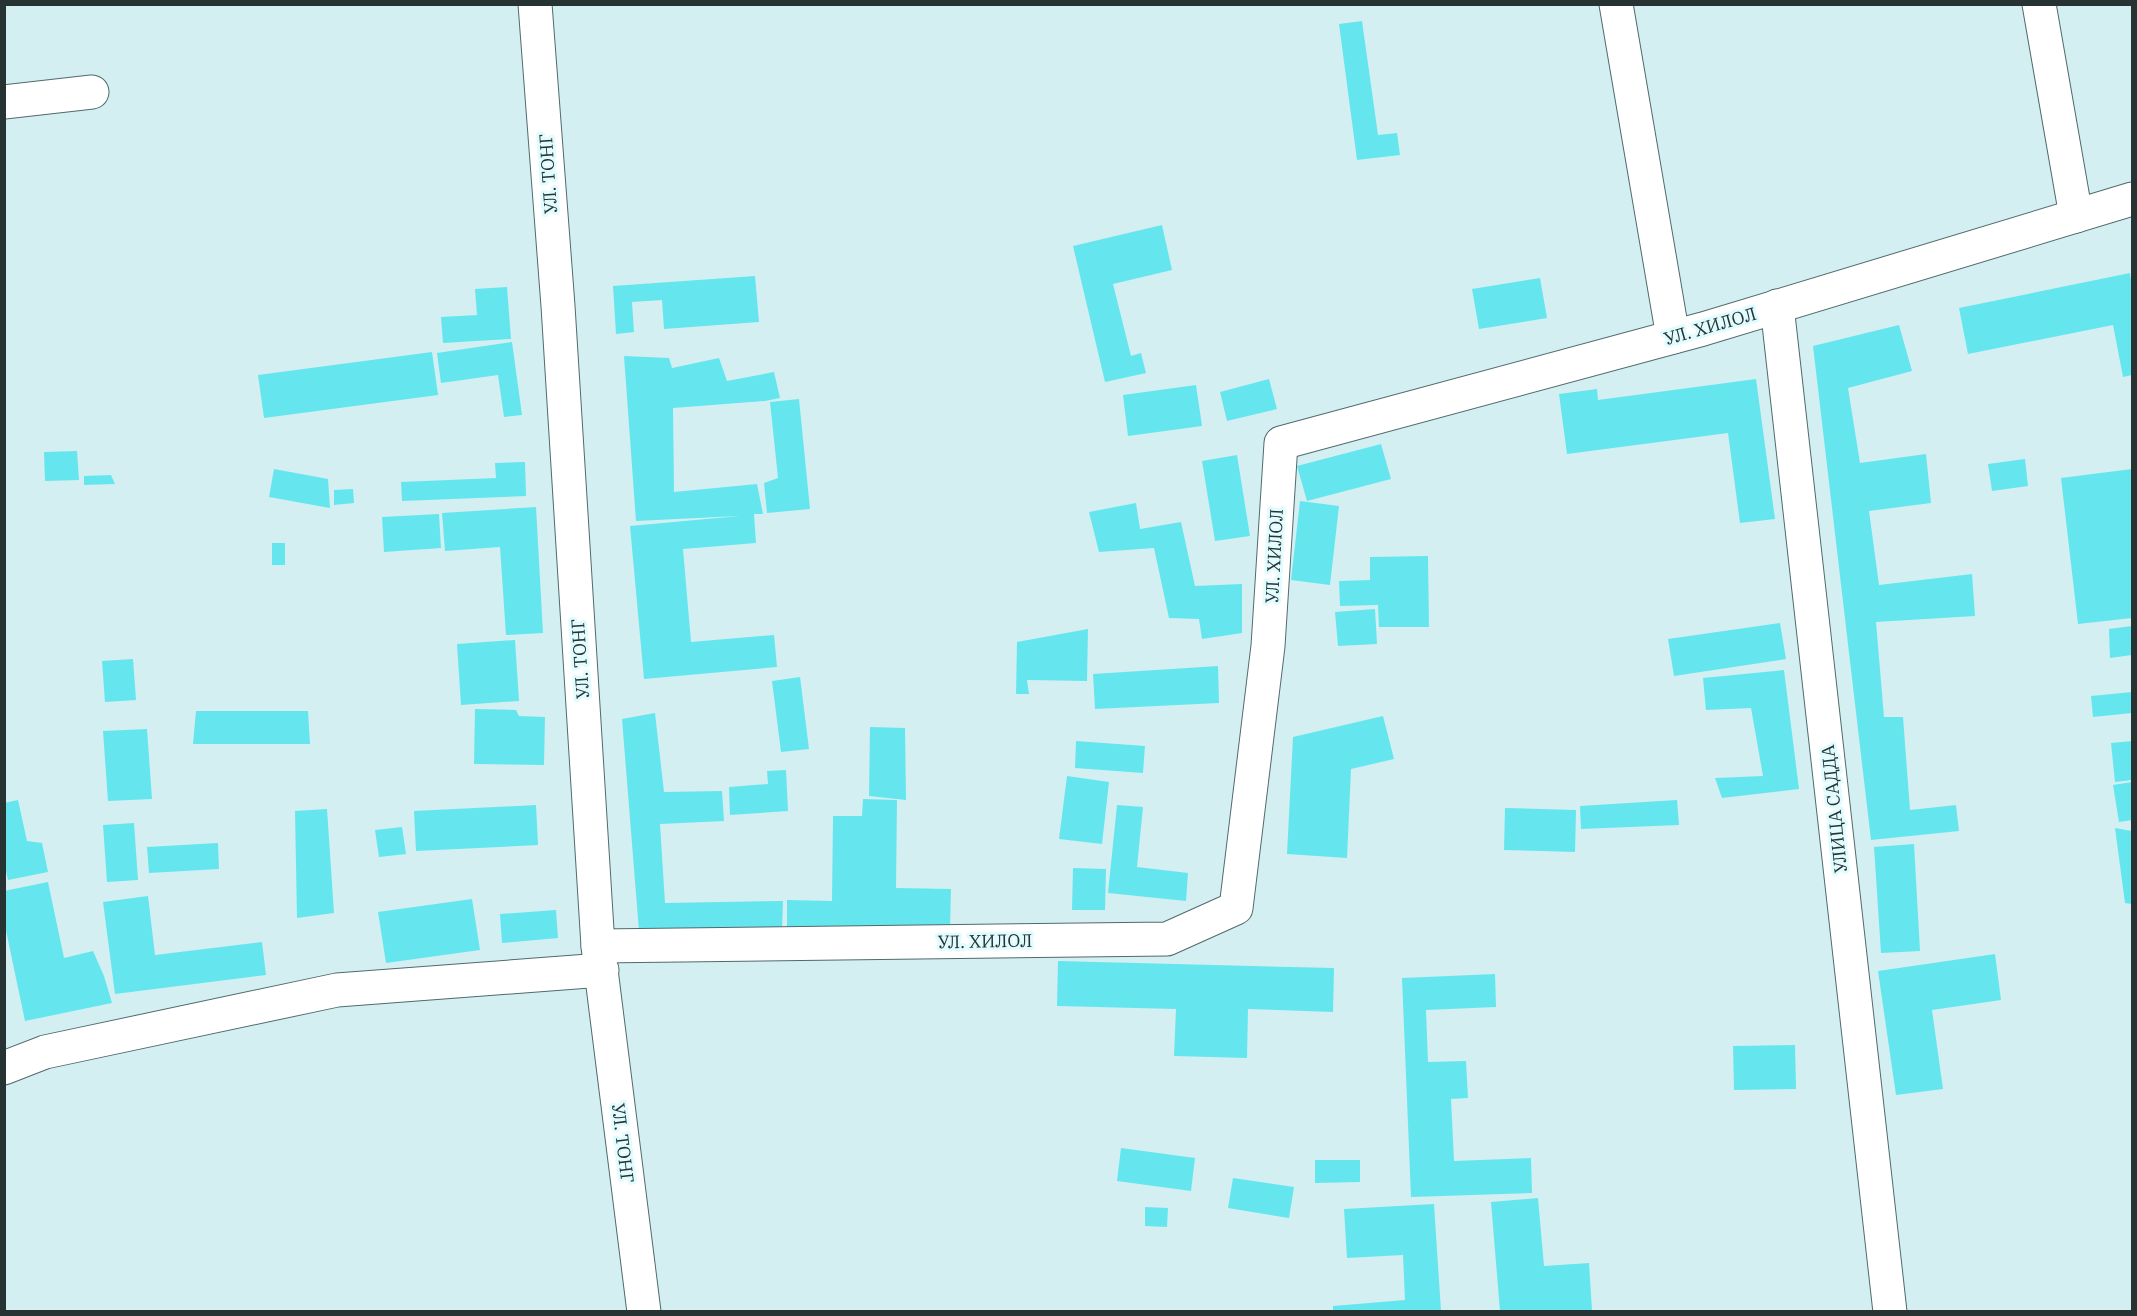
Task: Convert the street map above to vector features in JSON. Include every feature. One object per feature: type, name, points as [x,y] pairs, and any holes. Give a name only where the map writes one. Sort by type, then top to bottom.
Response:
[{"type":"street","name":"УЛ. ТОНГ","points":[[535,4],[558,306],[600,958],[644,1311]]},
{"type":"street","points":[[1616,4],[1673,337]]},
{"type":"street","points":[[2039,4],[2076,216]]},
{"type":"street","points":[[4,102],[92,92]]},
{"type":"street","name":"УЛ. ХИЛОЛ","points":[[600,958],[1167,939],[1236,908],[1268,646],[1281,443],[1673,337],[2133,199]]},
{"type":"street","name":"УЛИЦА САДДА","points":[[1777,306],[1890,1311]]},
{"type":"street","points":[[4,1068],[45,1052],[337,990],[600,958]]},
{"type":"building","points":[[1362,21],[1378,135],[1397,133],[1400,155],[1357,160],[1339,24]]},
{"type":"building","points":[[1162,225],[1172,270],[1113,284],[1131,356],[1141,353],[1146,373],[1105,382],[1073,246]]},
{"type":"building","points":[[2130,273],[2132,375],[2123,377],[2113,325],[1968,354],[1959,308]]},
{"type":"building","points":[[755,276],[759,322],[664,329],[662,300],[632,302],[634,332],[616,334],[613,286]]},
{"type":"building","points":[[1540,278],[1547,318],[1479,329],[1472,289]]},
{"type":"building","points":[[507,287],[511,339],[443,343],[441,317],[477,315],[475,289]]},
{"type":"building","points":[[1899,325],[1912,371],[1848,388],[1860,463],[1926,454],[1931,503],[1869,511],[1879,585],[1972,574],[1975,616],[1876,622],[1884,717],[1903,717],[1910,810],[1956,805],[1959,831],[1871,840],[1813,346]]},
{"type":"building","points":[[512,342],[522,415],[504,417],[498,375],[441,383],[437,353]]},
{"type":"building","points":[[432,352],[438,395],[264,418],[258,375]]},
{"type":"building","points":[[624,356],[669,358],[672,368],[719,358],[727,381],[774,372],[780,398],[673,408],[674,492],[757,484],[763,514],[754,514],[756,543],[683,549],[691,642],[774,635],[777,667],[644,679],[630,526],[739,516],[636,521]]},
{"type":"building","points":[[1269,379],[1277,409],[1227,421],[1220,392]]},
{"type":"building","points":[[1756,379],[1775,519],[1740,523],[1728,433],[1567,454],[1559,394],[1597,389],[1598,400]]},
{"type":"building","points":[[1196,385],[1202,426],[1128,436],[1123,395]]},
{"type":"building","points":[[799,399],[810,509],[767,513],[764,483],[778,478],[770,402]]},
{"type":"building","points":[[1381,444],[1391,479],[1307,501],[1297,466]]},
{"type":"building","points":[[77,451],[79,480],[45,481],[44,452]]},
{"type":"building","points":[[1237,455],[1250,536],[1215,541],[1202,461]]},
{"type":"building","points":[[2025,459],[2028,486],[1992,491],[1988,464]]},
{"type":"building","points":[[525,462],[526,496],[402,501],[401,482],[496,478],[495,463]]},
{"type":"building","points":[[274,469],[328,479],[330,508],[269,497]]},
{"type":"building","points":[[2132,469],[2132,618],[2078,624],[2061,478]]},
{"type":"building","points":[[111,475],[115,484],[84,485],[84,476]]},
{"type":"building","points":[[353,489],[354,503],[334,505],[334,490]]},
{"type":"building","points":[[1300,501],[1339,506],[1330,585],[1291,580]]},
{"type":"building","points":[[1136,503],[1140,529],[1181,522],[1195,586],[1242,584],[1242,633],[1202,639],[1199,619],[1169,618],[1154,548],[1099,552],[1089,512]]},
{"type":"building","points":[[536,507],[543,633],[506,635],[500,547],[445,551],[442,513]]},
{"type":"building","points":[[439,514],[441,548],[384,552],[382,517]]},
{"type":"building","points":[[272,543],[285,543],[285,565],[272,565]]},
{"type":"building","points":[[1428,556],[1429,627],[1379,627],[1378,605],[1340,606],[1339,581],[1370,580],[1370,557]]},
{"type":"building","points":[[1375,609],[1377,644],[1338,646],[1335,612]]},
{"type":"building","points":[[1780,623],[1786,659],[1674,676],[1668,639]]},
{"type":"building","points":[[2132,626],[2132,655],[2110,658],[2109,629]]},
{"type":"building","points":[[1088,629],[1087,681],[1027,680],[1029,694],[1016,694],[1017,642]]},
{"type":"building","points":[[515,640],[519,701],[461,705],[457,644]]},
{"type":"building","points":[[133,659],[136,700],[105,702],[102,661]]},
{"type":"building","points":[[1218,666],[1219,703],[1095,709],[1093,674]]},
{"type":"building","points":[[1784,670],[1799,789],[1722,798],[1715,778],[1763,776],[1751,708],[1706,710],[1703,678]]},
{"type":"building","points":[[800,677],[809,749],[781,752],[772,681]]},
{"type":"building","points":[[2132,692],[2132,713],[2093,717],[2091,696]]},
{"type":"building","points":[[475,709],[516,710],[519,716],[545,717],[544,765],[474,764]]},
{"type":"building","points":[[196,711],[308,711],[310,744],[193,744]]},
{"type":"building","points":[[655,713],[664,792],[722,791],[724,821],[660,824],[665,903],[783,901],[782,929],[639,931],[622,719]]},
{"type":"building","points":[[1383,716],[1394,759],[1351,769],[1347,858],[1287,854],[1293,737]]},
{"type":"building","points":[[870,727],[905,728],[906,800],[869,796]]},
{"type":"building","points":[[147,729],[152,799],[108,801],[103,731]]},
{"type":"building","points":[[1076,741],[1145,746],[1143,773],[1075,768]]},
{"type":"building","points":[[2132,741],[2132,780],[2115,782],[2111,743]]},
{"type":"building","points":[[786,770],[788,811],[730,815],[729,787],[768,784],[767,771]]},
{"type":"building","points":[[1067,776],[1109,782],[1102,844],[1059,839]]},
{"type":"building","points":[[2132,782],[2132,820],[2119,822],[2113,785]]},
{"type":"building","points":[[863,799],[897,800],[896,888],[951,889],[950,930],[787,928],[787,900],[832,901],[833,816],[862,816]]},
{"type":"building","points":[[18,800],[27,841],[42,843],[48,872],[8,880],[4,862],[4,803]]},
{"type":"building","points":[[1677,800],[1679,825],[1581,829],[1580,806]]},
{"type":"building","points":[[536,805],[538,845],[416,851],[414,811]]},
{"type":"building","points":[[1117,805],[1143,807],[1137,867],[1188,873],[1186,901],[1108,893]]},
{"type":"building","points":[[1505,808],[1576,810],[1575,852],[1504,850]]},
{"type":"building","points":[[327,809],[334,913],[297,918],[295,811]]},
{"type":"building","points":[[134,823],[138,880],[107,882],[103,825]]},
{"type":"building","points":[[402,827],[406,854],[379,857],[375,830]]},
{"type":"building","points":[[2115,828],[2132,831],[2132,904],[2125,903]]},
{"type":"building","points":[[218,843],[219,869],[149,873],[147,847]]},
{"type":"building","points":[[1914,844],[1920,951],[1881,953],[1874,847]]},
{"type":"building","points":[[1073,868],[1106,869],[1105,910],[1072,910]]},
{"type":"building","points":[[48,882],[64,958],[93,951],[112,1003],[25,1021],[4,921],[4,891]]},
{"type":"building","points":[[148,896],[155,955],[262,942],[266,975],[115,994],[103,902]]},
{"type":"building","points":[[472,899],[480,950],[386,963],[378,912]]},
{"type":"building","points":[[556,910],[558,938],[502,943],[500,914]]},
{"type":"building","points":[[1995,954],[2001,1000],[1932,1010],[1943,1089],[1896,1095],[1878,971]]},
{"type":"building","points":[[1058,961],[1334,968],[1333,1012],[1248,1009],[1247,1058],[1174,1056],[1176,1009],[1057,1006]]},
{"type":"building","points":[[1495,974],[1496,1007],[1426,1010],[1428,1062],[1466,1061],[1468,1098],[1451,1099],[1454,1161],[1531,1158],[1532,1193],[1411,1197],[1402,978]]},
{"type":"building","points":[[1795,1045],[1796,1089],[1734,1090],[1733,1046]]},
{"type":"building","points":[[1121,1148],[1195,1158],[1191,1191],[1117,1181]]},
{"type":"building","points":[[1315,1160],[1360,1160],[1360,1182],[1315,1183]]},
{"type":"building","points":[[1233,1178],[1294,1187],[1289,1218],[1228,1208]]},
{"type":"building","points":[[1538,1198],[1544,1266],[1589,1263],[1592,1310],[1500,1311],[1491,1202]]},
{"type":"building","points":[[1434,1204],[1441,1311],[1333,1311],[1333,1306],[1405,1300],[1403,1255],[1347,1258],[1344,1209]]},
{"type":"building","points":[[1145,1207],[1168,1208],[1167,1227],[1145,1226]]}]
